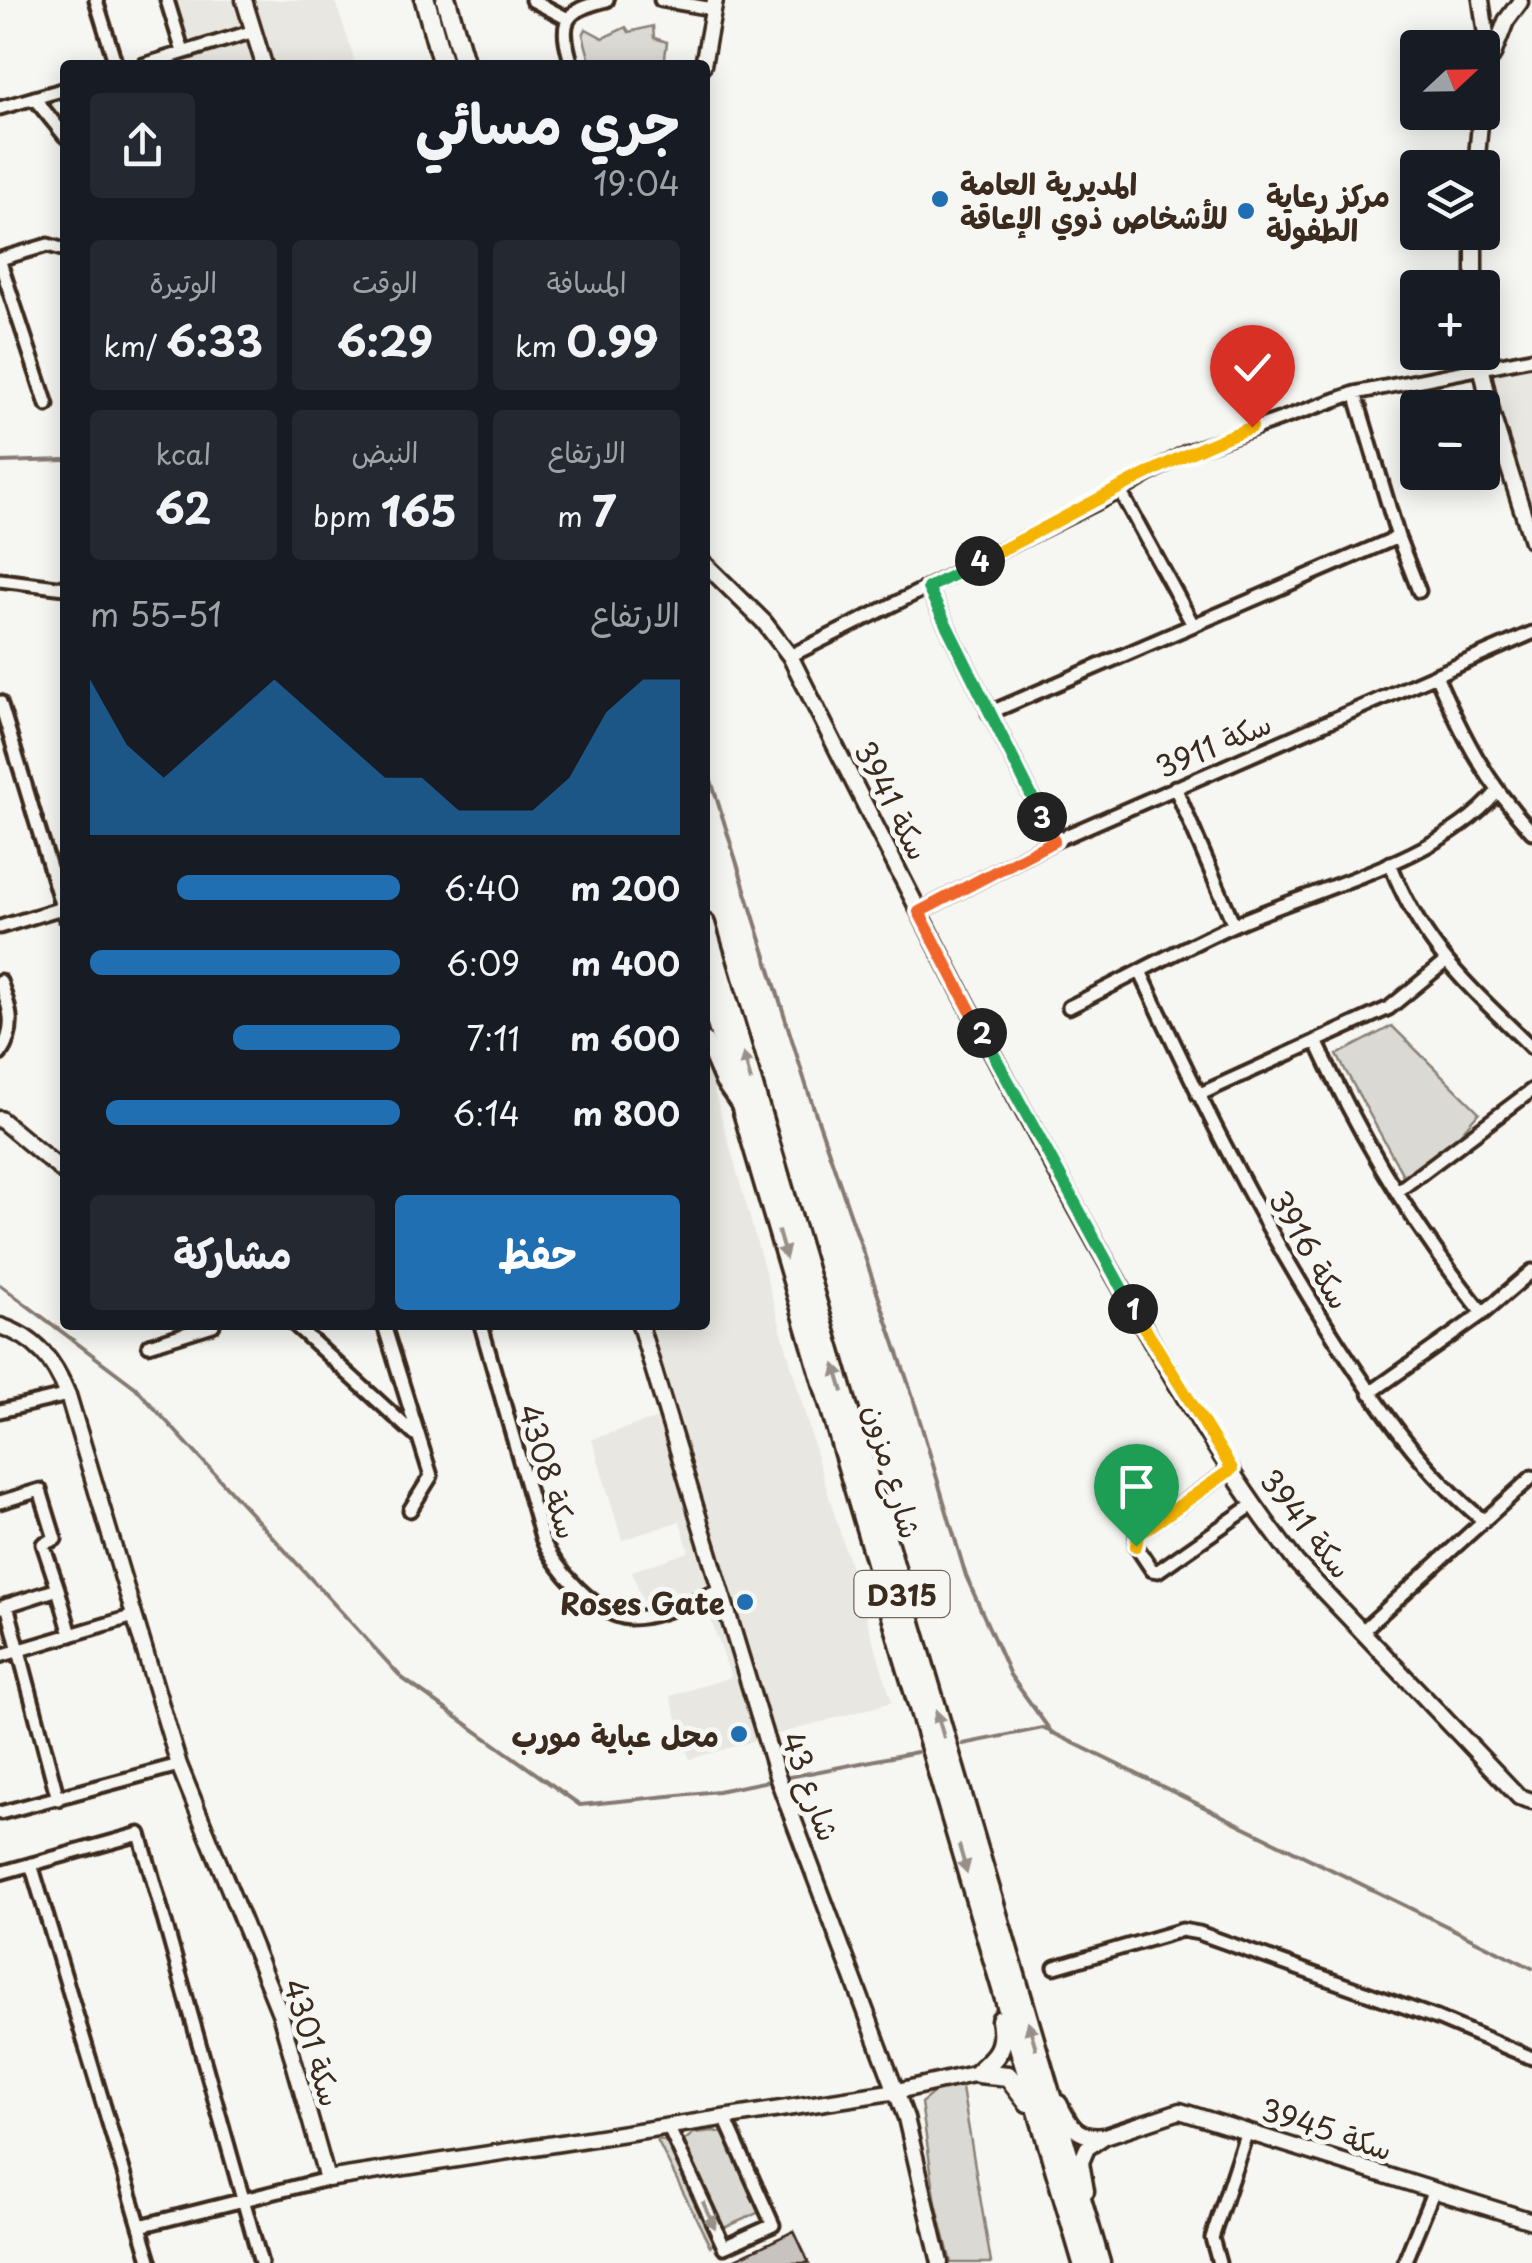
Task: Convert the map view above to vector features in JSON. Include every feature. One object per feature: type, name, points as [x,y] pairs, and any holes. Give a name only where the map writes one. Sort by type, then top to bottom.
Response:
[{"type":"main road","points":[[425,0],[443,60]]},
{"type":"main road","points":[[446,0],[464,60]]},
{"type":"main road","name":"شارع مزون","points":[[710,941],[1098,2254]]},
{"type":"main road","name":"شارع مزون","points":[[710,1000],[1083,2263]]},
{"type":"main road","points":[[978,2073],[1001,2051],[1005,2041],[983,1926]]},
{"type":"main road","points":[[978,2073],[997,2072],[1018,2084],[1044,2130]]},
{"type":"street","points":[[96,0],[114,60]]},
{"type":"street","points":[[167,0],[183,52]]},
{"type":"street","points":[[244,0],[262,60]]},
{"type":"street","points":[[532,0],[568,19]]},
{"type":"street","points":[[571,60],[564,35],[568,19],[581,8],[608,0]]},
{"type":"street","points":[[661,0],[714,4],[705,60]]},
{"type":"street","points":[[1486,30],[1483,0],[1498,5],[1521,1]]},
{"type":"street","points":[[1500,34],[1521,1]]},
{"type":"street","points":[[158,60],[254,32]]},
{"type":"street","points":[[0,108],[60,90]]},
{"type":"street","points":[[34,98],[60,130]]},
{"type":"street","points":[[46,405],[0,261],[48,246],[60,249]]},
{"type":"street","points":[[1500,359],[1532,358]]},
{"type":"street","points":[[790,656],[1120,491],[1187,452],[1355,393],[1441,370]]},
{"type":"street","points":[[1482,370],[1532,541]]},
{"type":"street","points":[[1355,393],[1398,538],[1419,591]]},
{"type":"street","points":[[1120,491],[1192,623]]},
{"type":"street","points":[[989,712],[1398,538]]},
{"type":"street","name":"سكة 3941","points":[[710,569],[764,622],[790,656],[1028,1121],[1120,1287],[1254,1504],[1296,1562],[1361,1632],[1520,1797],[1532,1801]]},
{"type":"street","points":[[0,580],[60,587]]},
{"type":"street","points":[[928,588],[1054,841]]},
{"type":"street","name":"سكة 3911","points":[[919,912],[1054,841],[1532,634]]},
{"type":"street","points":[[1436,674],[1466,743],[1496,793],[1532,832]]},
{"type":"street","points":[[0,702],[60,899]]},
{"type":"street","points":[[1176,787],[1234,925]]},
{"type":"street","points":[[1069,1007],[1234,925],[1390,863],[1466,822],[1496,793]]},
{"type":"street","points":[[1390,863],[1419,928],[1445,962],[1532,1048]]},
{"type":"street","points":[[0,926],[60,913]]},
{"type":"street","points":[[1198,1095],[1388,1008],[1445,962]]},
{"type":"street","name":"سكة 3916","points":[[1140,972],[1198,1095],[1282,1256],[1370,1394],[1445,1489],[1484,1520]]},
{"type":"street","points":[[0,981],[12,1017],[8,1041],[0,1054]]},
{"type":"street","points":[[1316,1041],[1345,1104],[1440,1261],[1482,1314]]},
{"type":"street","points":[[710,1051],[728,1092],[742,1109]]},
{"type":"street","points":[[1398,1191],[1532,1090]]},
{"type":"street","points":[[0,1120],[60,1169]]},
{"type":"street","points":[[1370,1394],[1482,1314],[1532,1271]]},
{"type":"street","name":"سكة 4301","points":[[0,1326],[38,1345],[55,1363],[68,1395],[179,1765],[280,2014],[327,2178]]},
{"type":"street","points":[[149,1345],[197,1330]]},
{"type":"street","points":[[301,1330],[417,1436]]},
{"type":"street","points":[[385,1330],[432,1476],[410,1510]]},
{"type":"street","name":"سكة 4308","points":[[482,1330],[542,1538],[555,1567],[621,1617],[634,1618],[720,1591]]},
{"type":"street","name":"شارع 43","points":[[642,1330],[778,1779],[896,2091],[940,2263]]},
{"type":"street","points":[[0,1411],[68,1395]]},
{"type":"street","points":[[1232,1469],[1138,1535],[1136,1546],[1152,1570],[1158,1571],[1254,1504]]},
{"type":"street","points":[[1361,1632],[1532,1477]]},
{"type":"street","points":[[0,1502],[40,1490],[55,1539],[43,1544],[71,1635]]},
{"type":"street","points":[[58,1589],[3,1606],[58,1799]]},
{"type":"street","points":[[0,1656],[134,1616]]},
{"type":"street","points":[[0,1814],[179,1765]]},
{"type":"street","points":[[0,1874],[140,1834],[261,2263]]},
{"type":"street","points":[[31,1864],[151,2263]]},
{"type":"street","points":[[1055,1967],[1182,1930],[1199,1933],[1437,2018],[1532,2058]]},
{"type":"street","points":[[1043,2070],[1071,2129],[1083,2136],[1105,2136]]},
{"type":"street","points":[[140,2226],[327,2178],[896,2091],[978,2073]]},
{"type":"street","name":"سكة 3945","points":[[1105,2136],[1180,2111],[1531,2217]]},
{"type":"street","points":[[668,2126],[724,2248],[773,2224],[725,2118]]},
{"type":"street","points":[[1219,2263],[1212,2238],[1247,2131]]},
{"type":"street","points":[[1098,2254],[1081,2162],[1087,2148],[1105,2136]]},
{"type":"street","points":[[1404,2263],[1434,2190]]},
{"type":"shaded area","points":[[167,0],[335,0],[354,60],[185,60]]},
{"type":"shaded area","points":[[653,26],[654,38],[667,42],[665,60],[590,60],[583,35],[586,29],[603,38],[626,27],[629,32]]},
{"type":"shaded area","points":[[1532,358],[1532,541],[1500,435],[1500,390],[1486,390],[1480,370],[1500,370],[1500,363]]},
{"type":"shaded area","points":[[1392,1026],[1479,1112],[1445,1151],[1403,1175],[1337,1055]]},
{"type":"shaded area","points":[[710,1076],[817,1457],[892,1702],[690,1759],[670,1696],[731,1677],[703,1597],[647,1615],[632,1571],[689,1552],[680,1521],[622,1540],[592,1439],[667,1415],[642,1330],[710,1330]]},
{"type":"shaded area","points":[[961,2082],[991,2263],[951,2263],[936,2203],[921,2103],[939,2088]]},
{"type":"shaded area","points":[[694,2133],[726,2134],[762,2211],[724,2228],[682,2142]]},
{"type":"shaded area","points":[[656,2138],[667,2142],[718,2242],[710,2246]]},
{"type":"building","points":[[794,2231],[809,2263],[727,2263]]},
{"type":"waterway","points":[[0,462],[60,460]]},
{"type":"waterway","points":[[710,777],[807,1088],[912,1394],[966,1576],[1010,1675],[1052,1733]]},
{"type":"waterway","points":[[0,1285],[135,1387],[402,1678],[580,1805],[718,1791],[917,1752]]},
{"type":"waterway","points":[[963,1744],[1043,1728],[1532,1968]]},
{"type":"place","name":"المديرية العامة للأشخاص ذوي الإعاقة","points":[[940,199]]},
{"type":"place","name":"مركز رعاية الطفولة","points":[[1246,211]]},
{"type":"place","name":"Roses Gate","points":[[745,1602]]},
{"type":"place","name":"محل عباية مورب","points":[[739,1734]]},
{"type":"route","points":[[1136,1546],[1138,1535],[1232,1469],[1146,1333],[1028,1121],[919,912],[1054,841],[928,588],[1120,491],[1187,452],[1252,427]]}]
